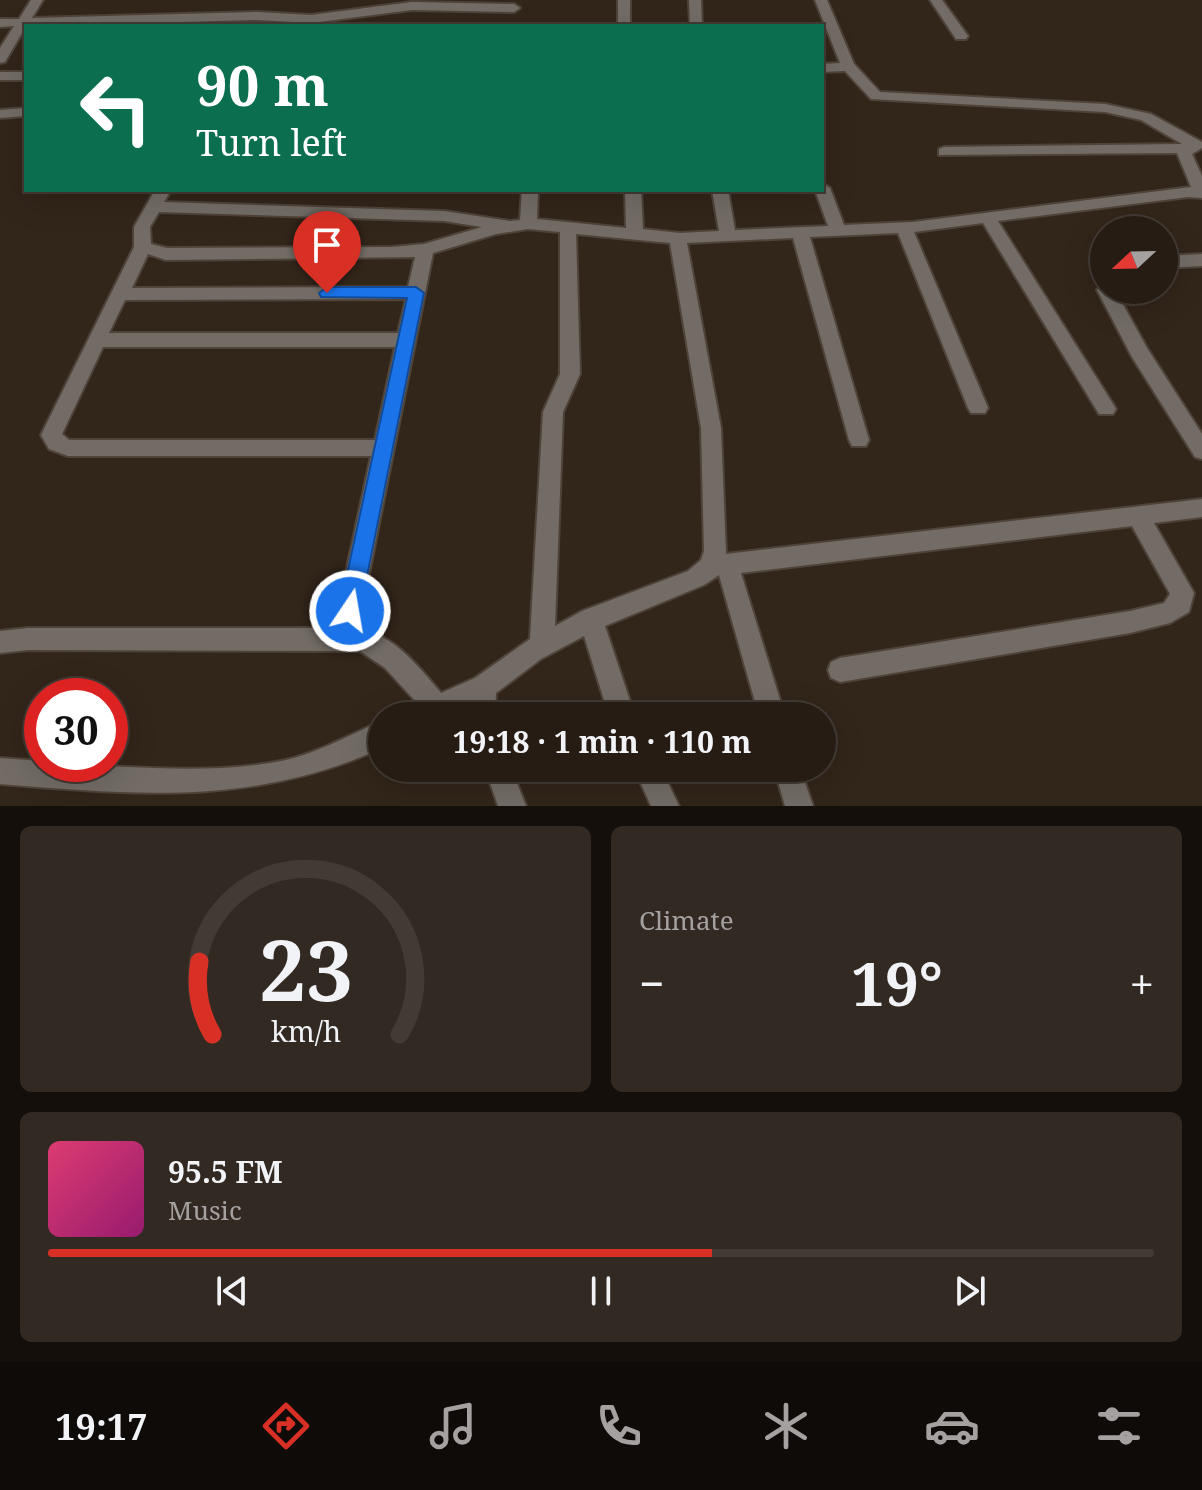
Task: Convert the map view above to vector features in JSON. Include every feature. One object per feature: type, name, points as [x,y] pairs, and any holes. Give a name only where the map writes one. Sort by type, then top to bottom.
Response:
[{"type":"street","points":[[0,59],[37,0]]},
{"type":"street","points":[[624,0],[624,24]]},
{"type":"street","points":[[695,0],[696,24]]},
{"type":"street","points":[[821,0],[850,67],[860,84],[876,96],[1105,108],[1146,117],[1195,146]]},
{"type":"street","points":[[936,0],[961,36]]},
{"type":"street","points":[[0,23],[130,23],[257,16],[301,19],[412,6],[514,4],[509,24]]},
{"type":"street","points":[[824,68],[850,67]]},
{"type":"street","points":[[0,76],[24,76]]},
{"type":"street","points":[[0,114],[24,112]]},
{"type":"street","points":[[944,152],[1195,146]]},
{"type":"street","points":[[153,207],[444,216],[519,226],[680,238],[904,228],[1188,192],[1202,193],[1184,154],[1195,146]]},
{"type":"street","points":[[162,192],[142,227],[143,247],[56,421],[51,435],[56,443],[68,448],[384,448]]},
{"type":"street","points":[[519,226],[529,192]]},
{"type":"street","points":[[633,192],[635,234]]},
{"type":"street","points":[[720,192],[728,235]]},
{"type":"street","points":[[824,192],[838,230]]},
{"type":"street","points":[[988,218],[1106,409]]},
{"type":"street","points":[[143,247],[166,254],[425,250],[519,226]]},
{"type":"street","points":[[542,644],[553,412],[570,374],[568,228]]},
{"type":"street","points":[[904,228],[978,408]]},
{"type":"street","points":[[800,232],[859,440]]},
{"type":"street","points":[[680,238],[677,246],[711,428],[715,551],[767,702]]},
{"type":"street","points":[[344,638],[425,250]]},
{"type":"street","points":[[1178,261],[1202,260]]},
{"type":"street","points":[[120,294],[416,293]]},
{"type":"street","points":[[1113,304],[1139,352],[1202,451]]},
{"type":"street","points":[[97,340],[406,340]]},
{"type":"street","points":[[448,702],[484,687],[511,663],[591,619],[696,578],[719,565],[1202,508]]},
{"type":"street","points":[[840,670],[1130,622],[1170,612],[1181,604],[1182,593],[1137,514]]},
{"type":"street","points":[[591,619],[618,702]]},
{"type":"street","points":[[0,642],[344,638],[381,648],[399,663],[422,702]]},
{"type":"street","points":[[483,702],[484,687]]},
{"type":"street","points":[[0,771],[211,784],[264,778],[327,761],[368,741]]},
{"type":"street","points":[[503,782],[512,806]]},
{"type":"street","points":[[654,782],[665,806]]},
{"type":"street","points":[[791,782],[799,806]]},
{"type":"route","points":[[327,293],[416,293],[350,611]]}]
